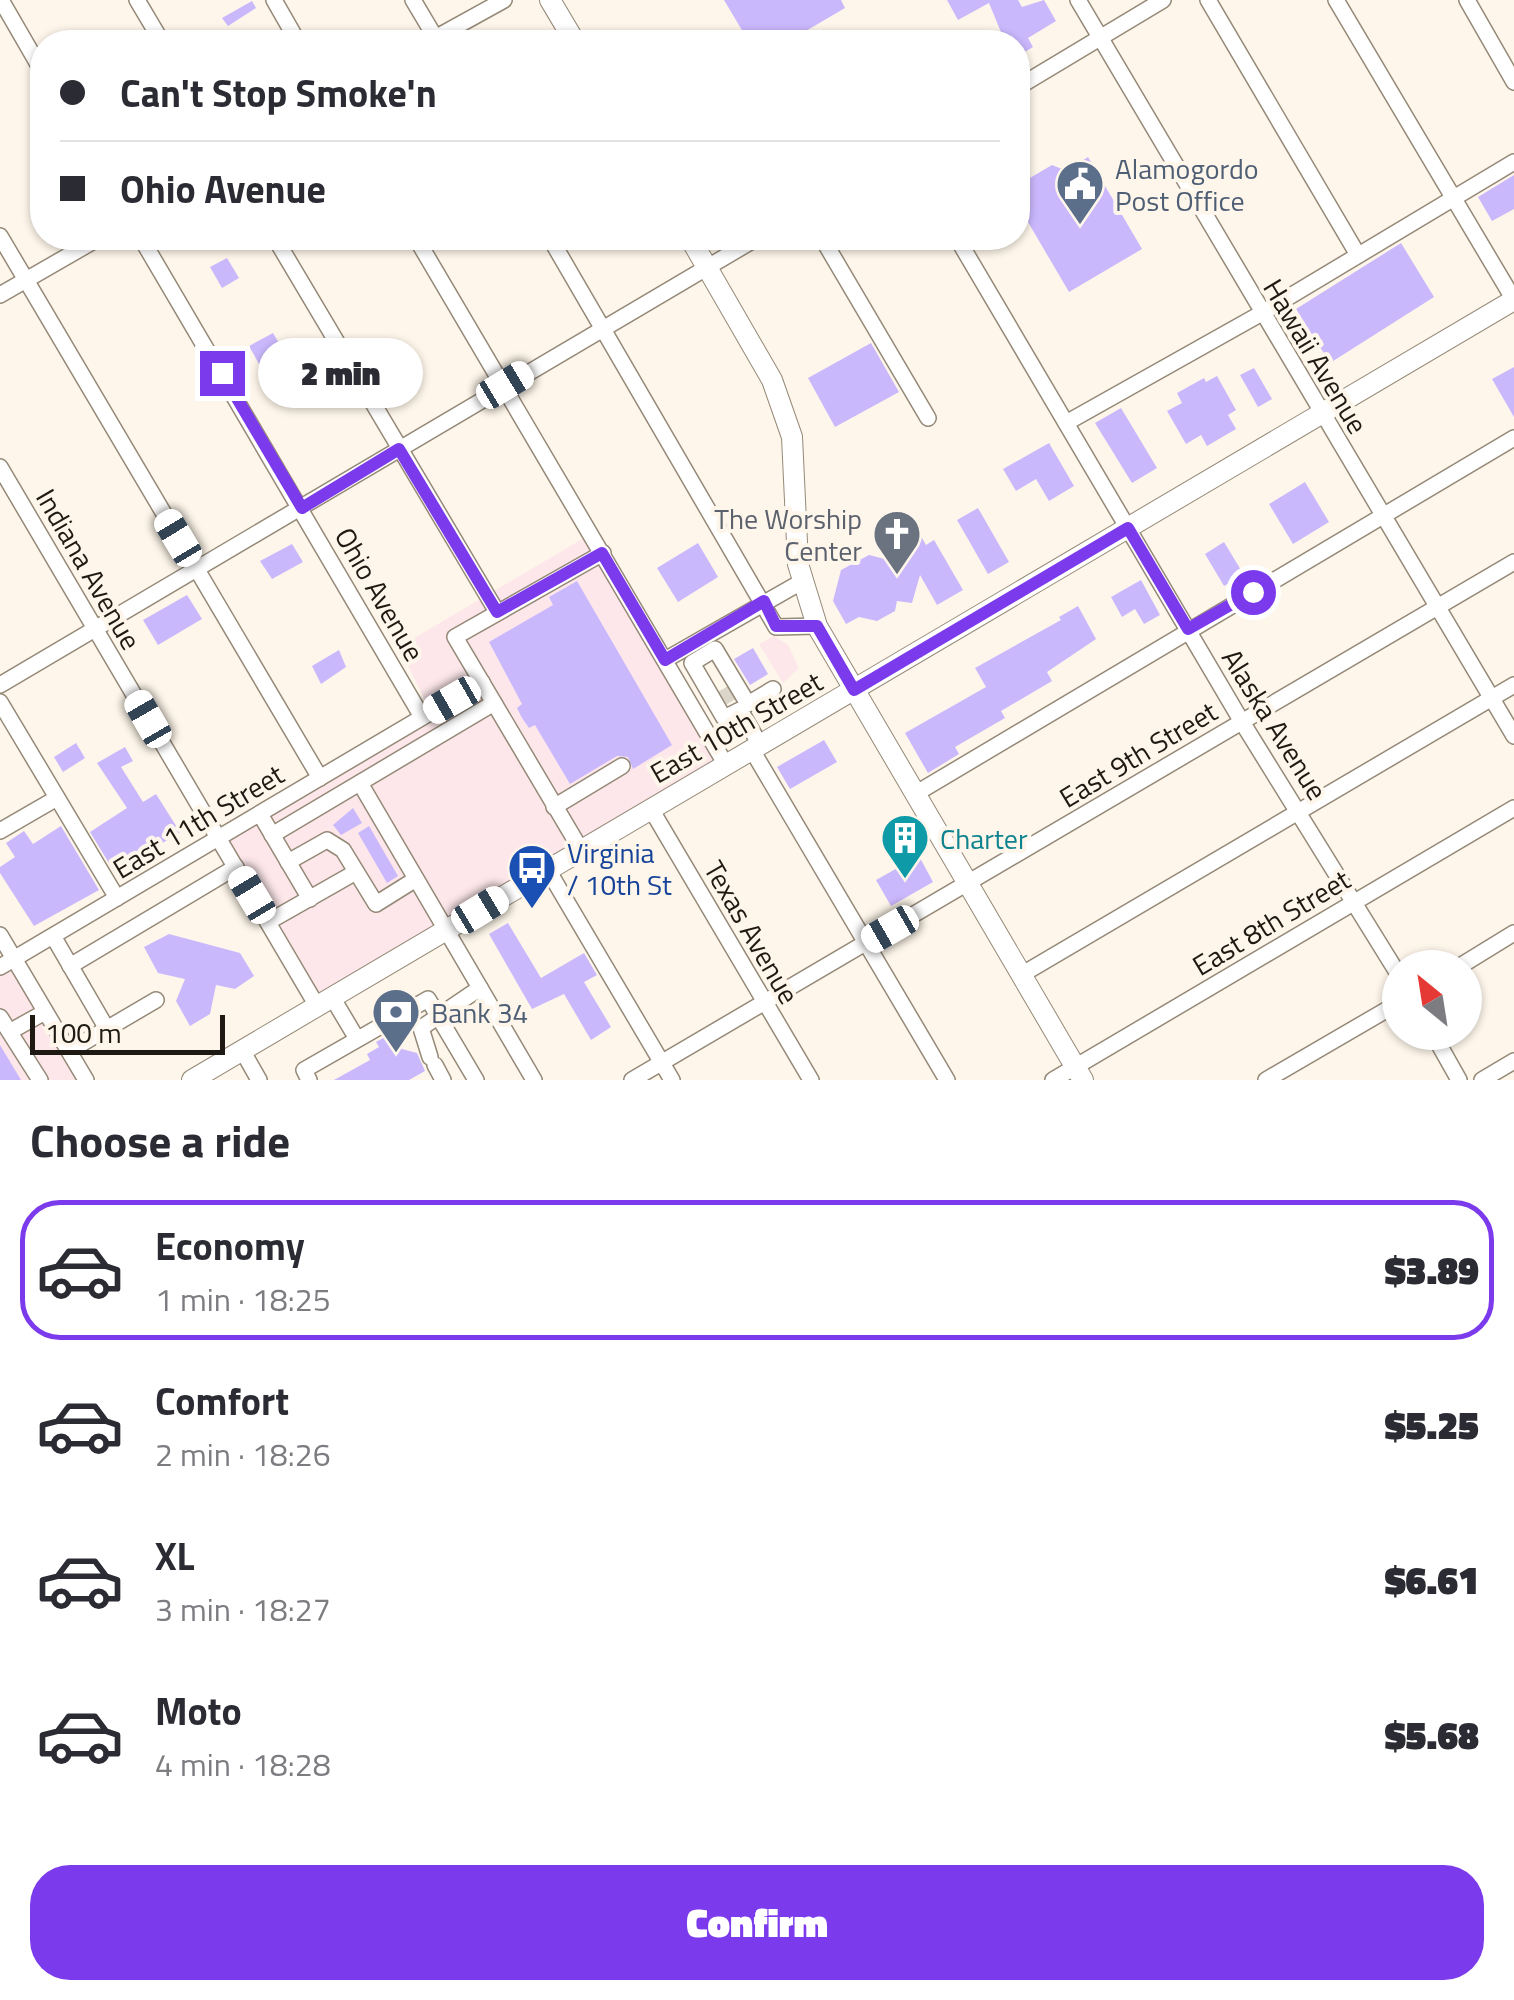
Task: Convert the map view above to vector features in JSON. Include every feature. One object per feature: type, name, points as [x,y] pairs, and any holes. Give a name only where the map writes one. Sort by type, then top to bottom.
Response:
[{"type":"main road","points":[[550,0],[568,30]]},
{"type":"main road","points":[[697,250],[772,380],[792,436],[798,564],[817,626],[1079,1073]]},
{"type":"main road","name":"East 10th Street","points":[[192,1080],[1514,300]]},
{"type":"street","points":[[0,0],[30,51]]},
{"type":"street","points":[[137,0],[155,30]]},
{"type":"street","points":[[274,0],[291,30]]},
{"type":"street","points":[[412,0],[428,30]]},
{"type":"street","points":[[453,30],[504,0]]},
{"type":"street","name":"Hawaii Avenue","points":[[1078,0],[1514,736]]},
{"type":"street","points":[[1030,79],[1163,0]]},
{"type":"street","points":[[1208,0],[1358,255]]},
{"type":"street","points":[[1336,0],[1514,300]]},
{"type":"street","points":[[1466,0],[1514,82]]},
{"type":"street","points":[[1066,423],[1262,313],[1514,162]]},
{"type":"street","points":[[0,236],[320,778]]},
{"type":"street","points":[[0,295],[78,250]]},
{"type":"street","name":"Ohio Avenue","points":[[149,250],[422,717]]},
{"type":"street","points":[[283,250],[497,612]]},
{"type":"street","points":[[423,250],[726,765]]},
{"type":"street","points":[[557,250],[776,626],[817,626]]},
{"type":"street","points":[[0,685],[736,250]]},
{"type":"street","points":[[829,250],[928,418]]},
{"type":"street","name":"Alaska Avenue","points":[[964,250],[1242,722],[1384,950]]},
{"type":"street","points":[[914,794],[1514,438]]},
{"type":"street","name":"Indiana Avenue","points":[[0,467],[268,922],[325,1002],[357,1039]]},
{"type":"street","points":[[581,850],[455,637],[602,553]]},
{"type":"street","name":"East 9th Street","points":[[632,1080],[1514,562]]},
{"type":"street","points":[[700,721],[714,675],[764,601],[804,581]]},
{"type":"street","points":[[665,660],[714,675],[744,707],[756,747],[864,944],[947,1080]]},
{"type":"street","points":[[676,678],[714,675]]},
{"type":"street","points":[[714,675],[724,718],[773,689]]},
{"type":"street","name":"East 11th Street","points":[[7,963],[482,682]]},
{"type":"street","points":[[1022,975],[1514,685]]},
{"type":"street","points":[[0,702],[117,898]]},
{"type":"street","points":[[272,835],[494,703]]},
{"type":"street","points":[[554,807],[622,766]]},
{"type":"street","points":[[360,782],[480,988],[527,1078]]},
{"type":"street","points":[[0,831],[57,798]]},
{"type":"street","name":"East 8th Street","points":[[1053,1080],[1079,1073],[1514,808]]},
{"type":"street","name":"Texas Avenue","points":[[651,809],[810,1080]]},
{"type":"street","points":[[260,814],[310,898]]},
{"type":"street","points":[[288,862],[327,840],[343,850],[376,904],[416,879]]},
{"type":"street","points":[[70,966],[236,867]]},
{"type":"street","points":[[548,870],[672,1080]]},
{"type":"street","points":[[268,922],[356,872]]},
{"type":"street","points":[[1482,953],[1514,933]]},
{"type":"street","points":[[0,935],[7,963],[44,1012],[86,1080]]},
{"type":"street","points":[[53,936],[107,1029]]},
{"type":"street","points":[[436,1068],[420,1038],[421,1028],[480,988]]},
{"type":"street","points":[[309,1080],[304,1070],[428,999],[476,1080]]},
{"type":"street","points":[[69,1051],[156,1000]]},
{"type":"street","points":[[11,1031],[44,1012]]},
{"type":"street","points":[[1266,1080],[1382,1012]]},
{"type":"street","points":[[0,1016],[40,1080]]},
{"type":"street","points":[[242,1050],[260,1080]]},
{"type":"street","points":[[1442,1050],[1459,1080]]},
{"type":"street","points":[[1482,1080],[1514,1061]]},
{"type":"shaded area","points":[[589,535],[720,763],[317,1000],[224,841],[434,719],[399,647]]},
{"type":"shaded area","points":[[774,636],[788,645],[799,668],[783,683],[759,644]]},
{"type":"shaded area","points":[[14,959],[86,1080],[0,1080],[0,967]]},
{"type":"building","points":[[724,0],[841,0],[845,8],[807,30],[742,30]]},
{"type":"building","points":[[947,0],[1018,0],[1022,7],[1044,0],[1056,21],[1030,37],[1030,30],[1000,30],[989,3],[958,20]]},
{"type":"building","points":[[252,1],[256,8],[228,26],[222,18]]},
{"type":"building","name":"Alamogordo Post Office","points":[[1088,157],[1142,249],[1069,292],[1030,225],[1030,178],[1052,165],[1067,171]]},
{"type":"building","points":[[1514,175],[1514,209],[1492,221],[1478,197]]},
{"type":"building","points":[[1401,243],[1434,297],[1330,363],[1296,309]]},
{"type":"building","points":[[227,258],[239,278],[222,288],[210,267]]},
{"type":"building","points":[[273,333],[283,350],[259,364],[249,346]]},
{"type":"building","points":[[871,343],[899,392],[835,427],[808,378]]},
{"type":"building","points":[[1514,367],[1514,417],[1492,379]]},
{"type":"building","points":[[1254,368],[1272,399],[1258,407],[1240,375]]},
{"type":"building","points":[[1217,376],[1236,410],[1228,415],[1236,429],[1207,446],[1201,435],[1186,444],[1167,411],[1182,403],[1177,393],[1204,378],[1206,382]]},
{"type":"building","points":[[1121,408],[1157,468],[1132,483],[1095,423]]},
{"type":"building","points":[[1049,443],[1074,486],[1049,501],[1036,479],[1016,491],[1003,469]]},
{"type":"building","points":[[1305,482],[1329,522],[1293,544],[1269,504]]},
{"type":"building","points":[[978,508],[1009,562],[988,574],[957,520]]},
{"type":"building","name":"The Worship Center","points":[[913,522],[926,545],[934,540],[963,590],[937,605],[920,575],[912,603],[897,601],[895,611],[877,621],[859,617],[846,624],[833,601],[841,570],[869,555],[905,564],[889,536]]},
{"type":"building","points":[[1224,542],[1244,575],[1224,586],[1205,554]]},
{"type":"building","points":[[698,543],[718,577],[678,602],[657,568]]},
{"type":"building","points":[[292,544],[303,562],[272,579],[260,561]]},
{"type":"building","points":[[1141,580],[1160,615],[1144,624],[1135,609],[1122,617],[1111,597]]},
{"type":"building","points":[[577,581],[672,745],[633,769],[628,757],[617,756],[570,784],[535,725],[529,728],[522,718],[517,708],[522,704],[489,642],[553,605],[549,597]]},
{"type":"building","points":[[187,595],[202,619],[158,645],[143,620]]},
{"type":"building","points":[[1078,606],[1096,639],[1047,672],[1052,681],[1001,711],[1005,718],[955,747],[959,754],[928,773],[905,733],[986,687],[975,668],[1061,620],[1059,617]]},
{"type":"building","points":[[753,648],[768,674],[750,685],[734,659]]},
{"type":"building","points":[[339,650],[346,667],[321,684],[312,666]]},
{"type":"building","points":[[824,740],[837,762],[790,789],[777,767]]},
{"type":"building","points":[[76,743],[85,758],[63,772],[54,757]]},
{"type":"building","points":[[125,747],[133,761],[121,767],[143,802],[156,794],[180,832],[115,873],[90,832],[127,808],[97,763]]},
{"type":"building","points":[[353,808],[362,823],[341,835],[333,825]]},
{"type":"building","points":[[61,826],[99,890],[34,926],[0,873],[0,867],[15,857],[6,843],[24,831],[33,844]]},
{"type":"building","points":[[369,826],[398,876],[387,883],[358,833]]},
{"type":"building","name":"Charter","points":[[919,856],[933,882],[891,906],[876,880]]},
{"type":"building","points":[[508,923],[541,978],[584,953],[597,975],[584,982],[611,1027],[591,1040],[564,994],[532,1009],[489,934]]},
{"type":"building","points":[[169,934],[240,953],[254,976],[235,989],[216,985],[210,1014],[190,1026],[176,1001],[185,979],[158,973],[144,947]]},
{"type":"building","name":"Bank 34","points":[[392,1033],[402,1049],[417,1053],[425,1071],[409,1080],[334,1080],[370,1060],[367,1054],[379,1047],[376,1042]]},
{"type":"building","points":[[0,1045],[21,1080],[0,1080]]},
{"type":"tunnel","points":[[721,699],[734,691]]},
{"type":"place","name":"Alamogordo Post Office","points":[[1080,226]]},
{"type":"place","name":"The Worship Center","points":[[897,576]]},
{"type":"place","name":"Charter","points":[[905,880]]},
{"type":"place","name":"Virginia / 10th St","points":[[532,910]]},
{"type":"place","name":"Bank 34","points":[[396,1054]]},
{"type":"route","points":[[222,373],[302,508],[399,449],[497,612],[602,553],[665,660],[764,601],[776,626],[817,626],[854,690],[1128,528],[1188,629],[1253,592]]}]
